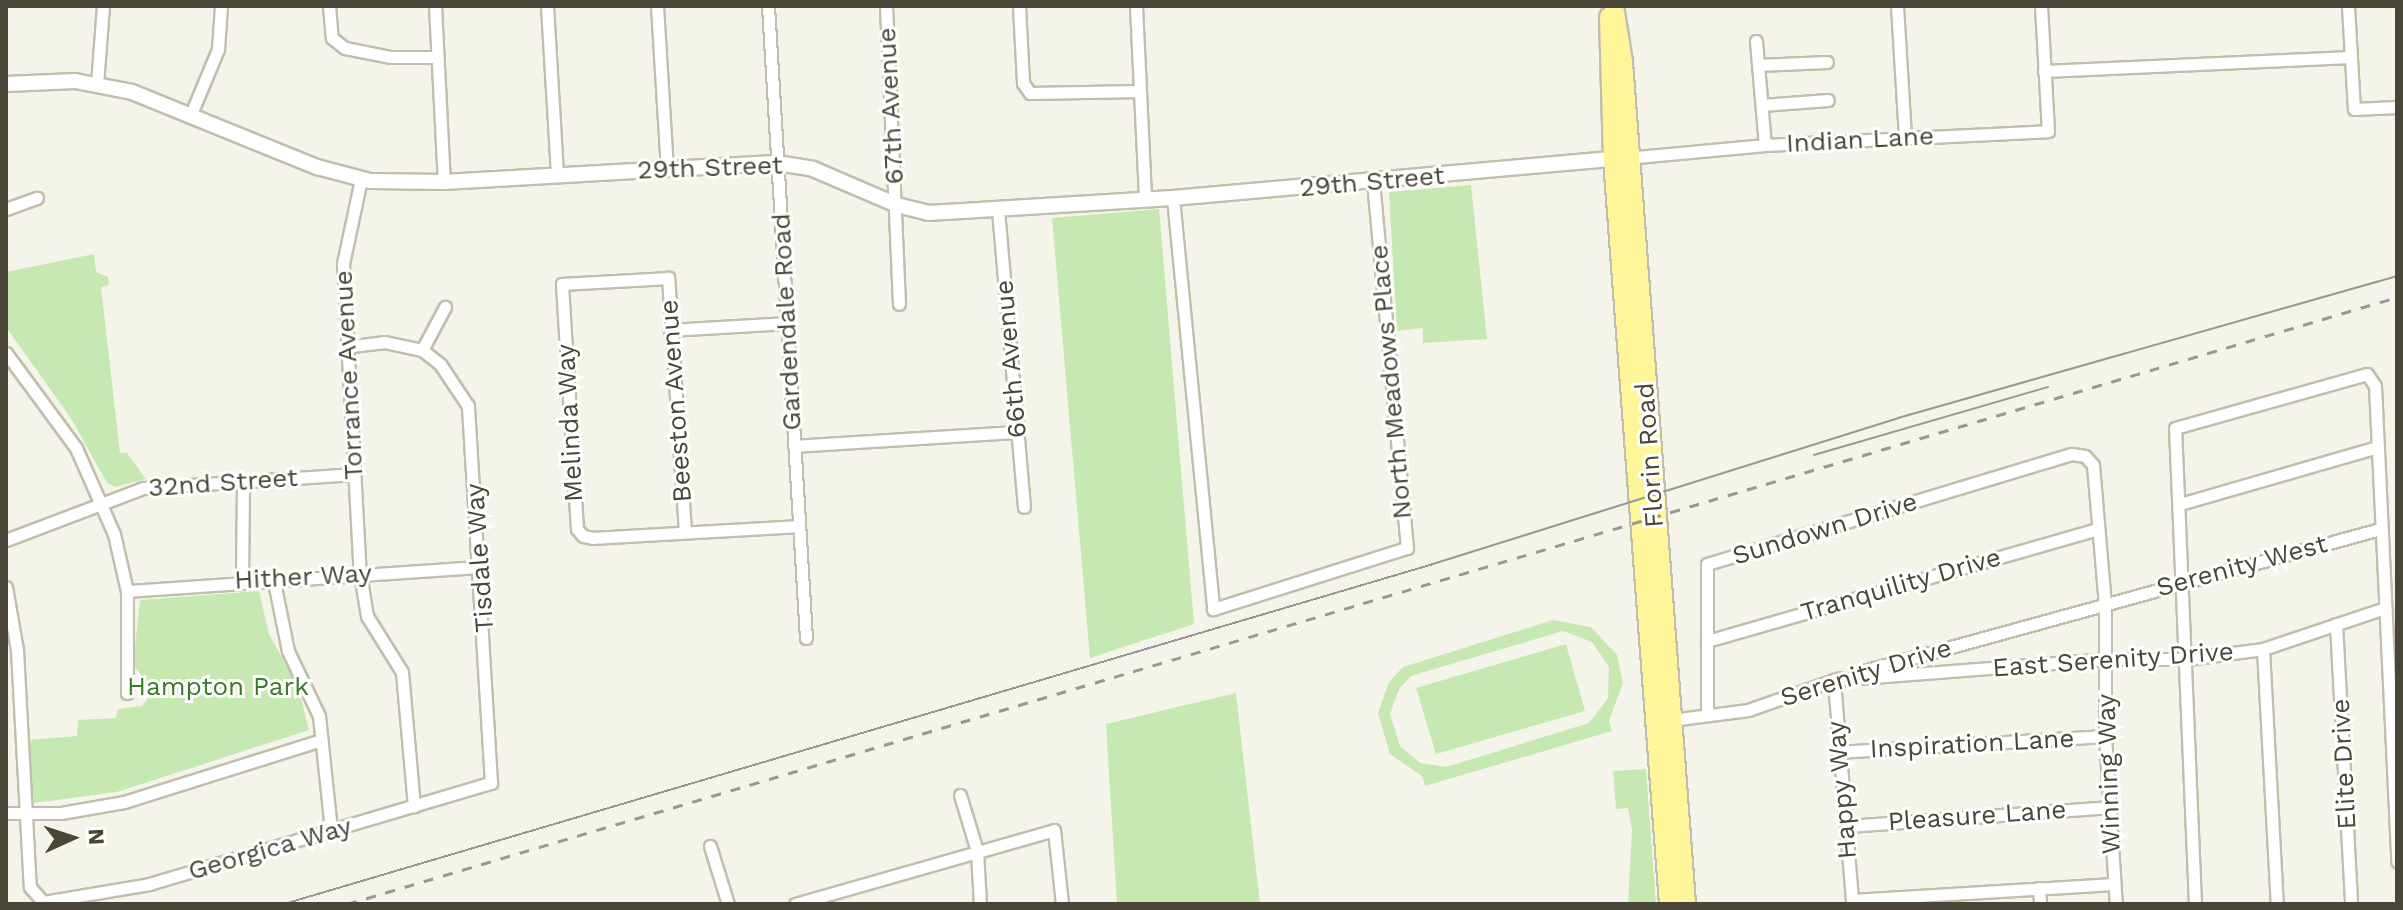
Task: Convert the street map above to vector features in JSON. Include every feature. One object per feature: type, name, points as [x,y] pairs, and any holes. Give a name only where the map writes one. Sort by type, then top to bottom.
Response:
[{"type":"main road","name":"Florin Road","points":[[1612,6],[1669,904]]},
{"type":"main road","name":"Florin Road","points":[[1621,159],[1686,904]]},
{"type":"main road","points":[[1654,702],[1671,720]]},
{"type":"street","points":[[97,84],[103,6]]},
{"type":"street","points":[[191,114],[216,58],[221,6]]},
{"type":"street","points":[[329,6],[332,38],[345,48],[391,57],[437,57]]},
{"type":"street","points":[[435,6],[444,182]]},
{"type":"street","points":[[547,6],[557,176]]},
{"type":"street","points":[[657,6],[667,169]]},
{"type":"street","name":"Gardendale Road","points":[[768,6],[806,638]]},
{"type":"street","name":"67th Avenue","points":[[886,6],[899,304]]},
{"type":"street","points":[[1019,6],[1023,83],[1030,93],[1140,91]]},
{"type":"street","points":[[1136,6],[1145,200]]},
{"type":"street","points":[[1897,6],[1905,138]]},
{"type":"street","points":[[2041,6],[2044,71],[2351,57]]},
{"type":"street","points":[[2348,6],[2354,109],[2397,107]]},
{"type":"street","points":[[1756,41],[1765,145]]},
{"type":"street","points":[[1758,65],[1827,62]]},
{"type":"street","name":"Indian Lane","points":[[1621,159],[1765,145],[2048,131],[2044,71]]},
{"type":"street","name":"29th Street","points":[[6,84],[97,84],[191,114],[317,167],[361,179],[444,182],[777,163],[813,169],[897,205],[928,213],[1173,198],[1621,159]]},
{"type":"street","points":[[1762,105],[1828,100]]},
{"type":"street","name":"Torrance Avenue","points":[[361,179],[344,246],[360,574],[367,616],[402,672],[414,806]]},
{"type":"street","name":"North Meadows Place","points":[[1173,198],[1213,609],[1407,548],[1373,182]]},
{"type":"street","points":[[6,209],[37,198]]},
{"type":"street","name":"66th Avenue","points":[[998,210],[1024,507]]},
{"type":"street","name":"Beeston Avenue","points":[[562,284],[668,278],[685,532]]},
{"type":"street","name":"Melinda Way","points":[[562,284],[577,529],[593,538],[799,526]]},
{"type":"street","points":[[347,347],[398,342],[422,350],[445,307]]},
{"type":"street","points":[[670,330],[787,323]]},
{"type":"street","name":"Tisdale Way","points":[[422,350],[440,364],[468,406],[491,783]]},
{"type":"street","points":[[6,353],[76,448],[119,549],[127,591],[127,693]]},
{"type":"street","points":[[2195,904],[2175,428],[2367,374],[2373,378],[2376,407],[2397,861]]},
{"type":"street","points":[[794,446],[1018,432]]},
{"type":"street","points":[[2180,504],[2377,447]]},
{"type":"street","name":"Sundown Drive","points":[[1707,713],[1707,564],[2072,454],[2085,456]]},
{"type":"street","name":"Winning Way","points":[[2085,456],[2093,467],[2095,530],[2105,605],[2105,736],[2116,904]]},
{"type":"street","name":"32nd Street","points":[[6,540],[143,488],[354,474]]},
{"type":"street","points":[[242,580],[243,481]]},
{"type":"street","name":"Serenity West","points":[[2105,605],[2180,580],[2380,529]]},
{"type":"street","name":"Tranquility Drive","points":[[1707,641],[2095,530]]},
{"type":"street","name":"Hither Way","points":[[127,591],[273,577],[480,567]]},
{"type":"street","points":[[273,577],[278,617],[319,716],[331,831]]},
{"type":"street","points":[[6,587],[12,683],[26,814]]},
{"type":"street","name":"Serenity Drive","points":[[1671,720],[1748,710],[1834,680],[2105,605]]},
{"type":"street","name":"East Serenity Drive","points":[[1834,680],[2105,659],[2187,659],[2263,649],[2385,608]]},
{"type":"street","name":"Elite Drive","points":[[2336,624],[2351,904]]},
{"type":"street","points":[[2263,649],[2277,904]]},
{"type":"street","name":"Happy Way","points":[[1834,680],[1852,900],[1884,901]]},
{"type":"street","name":"Inspiration Lane","points":[[1838,752],[2105,736]]},
{"type":"street","points":[[6,813],[26,814],[124,802],[322,740]]},
{"type":"street","name":"Georgica Way","points":[[26,814],[30,887],[43,902],[149,884],[491,783]]},
{"type":"street","points":[[960,795],[977,851],[980,904]]},
{"type":"street","name":"Pleasure Lane","points":[[1846,826],[2109,807]]},
{"type":"street","points":[[795,904],[1054,830],[1062,904]]},
{"type":"street","points":[[710,846],[728,904]]},
{"type":"street","points":[[1884,901],[1960,899],[2039,888],[2114,884]]},
{"type":"street","points":[[2039,888],[2040,904]]},
{"type":"green space","points":[[1471,185],[1487,339],[1423,343],[1423,328],[1397,331],[1389,192]]},
{"type":"green space","points":[[1159,209],[1194,624],[1090,658],[1052,218]]},
{"type":"green space","points":[[94,254],[96,272],[108,277],[109,285],[101,287],[120,453],[127,453],[146,479],[115,487],[107,483],[72,420],[6,327],[6,272]]},
{"type":"green space","name":"Hampton Park","points":[[259,591],[269,634],[298,687],[309,730],[117,792],[34,803],[27,740],[77,736],[78,720],[116,718],[118,709],[142,706],[149,697],[147,682],[133,665],[140,600]]},
{"type":"green space","points":[[1553,620],[1591,627],[1617,655],[1623,683],[1609,721],[1612,731],[1425,786],[1422,776],[1390,754],[1378,713],[1389,682],[1403,667]],"holes":[[[1563,631],[1592,642],[1609,667],[1608,698],[1589,723],[1446,767],[1420,763],[1400,746],[1390,714],[1399,689],[1411,676]]]},
{"type":"green space","points":[[1566,644],[1585,711],[1436,754],[1416,688]]},
{"type":"green space","points":[[1236,693],[1260,904],[1117,904],[1106,724]]},
{"type":"green space","points":[[1646,769],[1656,904],[1628,904],[1632,830],[1628,808],[1616,809],[1613,771]]},
{"type":"tram line","points":[[284,904],[1433,564],[1898,418],[2397,276]]},
{"type":"tram line","points":[[1814,455],[2048,387]]},
{"type":"railway","points":[[347,904],[2397,297]]}]
